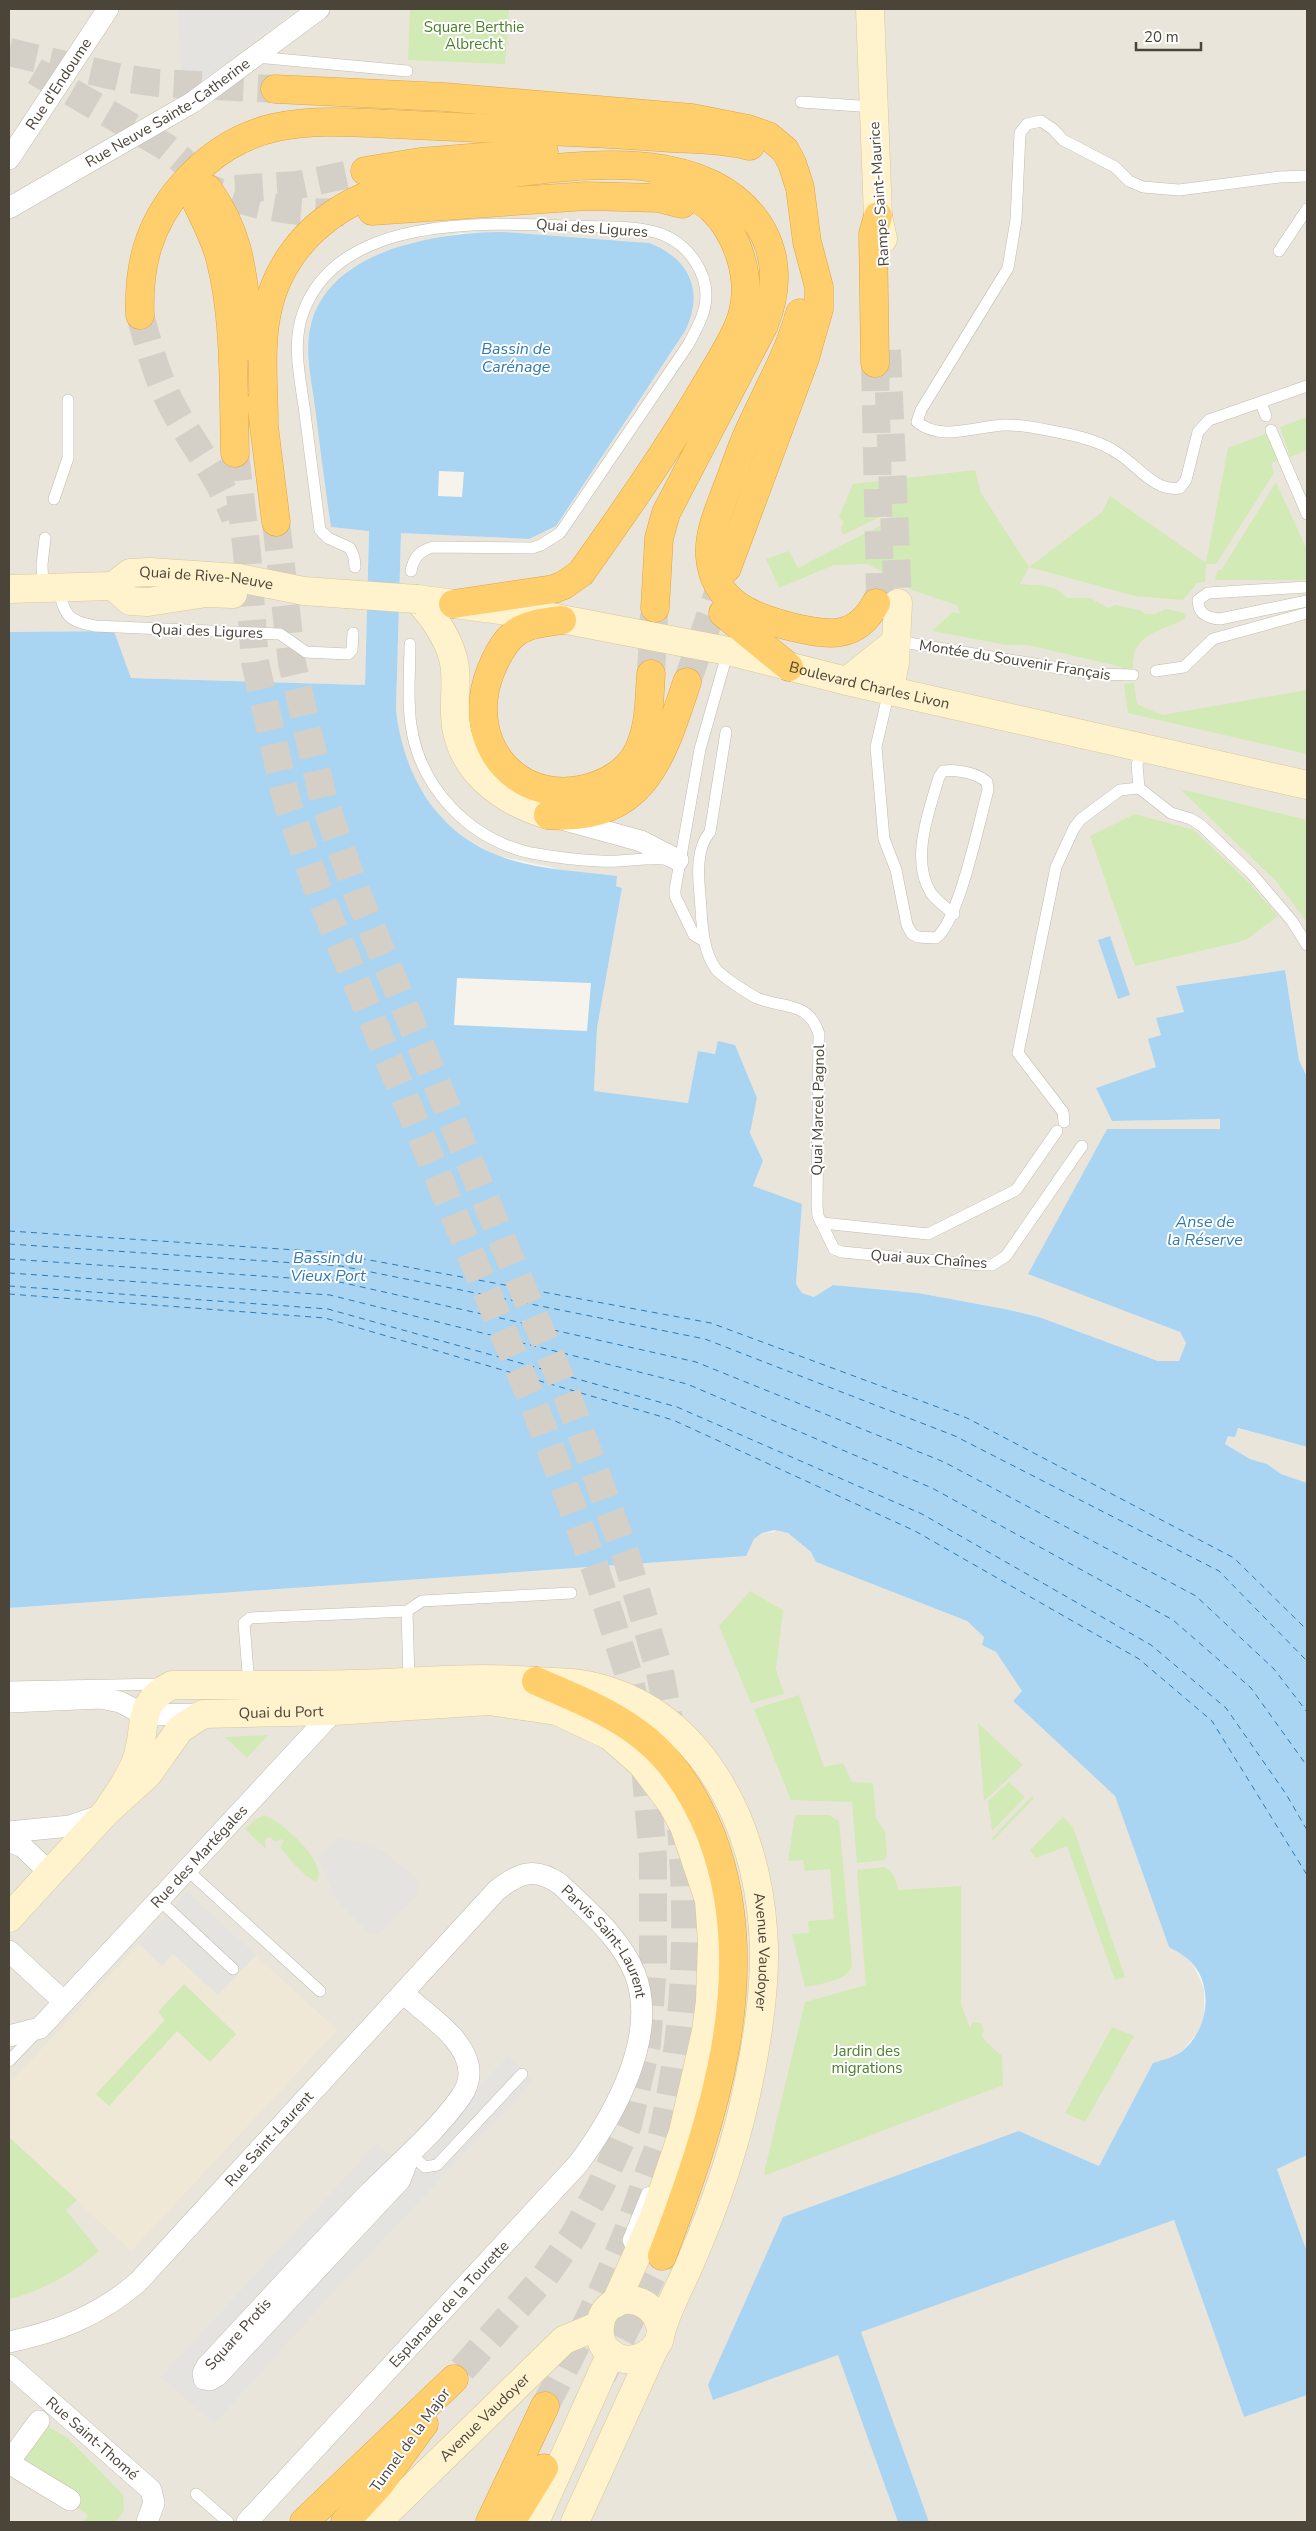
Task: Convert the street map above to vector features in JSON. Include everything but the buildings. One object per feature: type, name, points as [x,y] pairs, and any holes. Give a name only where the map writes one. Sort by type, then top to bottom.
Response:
[{"type":"highway","points":[[275,89],[464,99],[650,113],[728,124],[768,136],[778,143],[792,163],[800,188],[807,242],[819,287],[819,309],[805,358],[727,568]]},
{"type":"highway","points":[[140,315],[139,291],[146,246],[154,226],[173,195],[191,175],[212,157],[239,140],[274,126],[328,120],[644,136],[737,143],[762,150],[776,160],[800,188]]},
{"type":"highway","points":[[365,171],[420,162],[541,152],[654,156],[689,163],[712,172],[730,184],[751,212],[768,243],[774,266],[773,297],[764,325],[666,513],[659,538],[655,608]]},
{"type":"highway","points":[[264,420],[263,323],[274,288],[293,252],[314,229],[332,214],[364,197],[395,188],[474,181],[539,170],[638,166],[694,176],[722,190],[751,212]]},
{"type":"highway","points":[[432,603],[547,590],[564,585],[573,579],[593,556],[694,405],[724,353],[742,316],[746,278],[734,241],[712,209],[695,197],[674,188],[605,179],[576,179],[516,184],[474,181]]},
{"type":"highway","points":[[235,453],[227,296],[217,249],[202,195],[231,227],[240,258],[247,322],[264,420],[276,522]]},
{"type":"highway","points":[[372,211],[560,197],[628,195],[679,202],[700,212],[734,241]]},
{"type":"highway","points":[[878,216],[873,234],[881,357]]},
{"type":"highway","points":[[807,242],[802,309],[780,366],[746,438],[718,510],[711,536],[711,563],[721,591],[738,608],[763,620],[827,634],[842,633],[855,627],[887,603]]},
{"type":"highway","points":[[694,405],[764,325]]},
{"type":"highway","points":[[746,438],[719,484],[703,521],[698,545],[699,573],[713,604],[789,667]]},
{"type":"highway","points":[[562,620],[531,625],[514,632],[501,651],[486,683],[482,702],[485,734],[502,766],[520,780],[542,789],[563,792],[587,789],[606,782],[619,773],[635,756],[645,734],[651,674]]},
{"type":"highway","points":[[548,815],[584,816],[624,798],[640,786],[655,766],[667,741],[687,682]]},
{"type":"highway","points":[[536,1681],[606,1712],[632,1728],[656,1748],[681,1778],[703,1815],[720,1862],[731,1922],[733,1954],[728,2031],[706,2132],[649,2256]]},
{"type":"highway","name":"Tunnel de la Major","points":[[304,2522],[454,2379],[399,2460],[345,2522]]},
{"type":"highway","points":[[490,2522],[545,2406]]},
{"type":"highway","points":[[511,2522],[544,2468]]},
{"type":"street","name":"Rue d'Endoume","points":[[9,159],[108,9]]},
{"type":"street","name":"Rue Neuve Sainte-Catherine","points":[[9,208],[193,102],[319,9]]},
{"type":"street","name":"Rampe Saint-Maurice","points":[[870,9],[878,216]]},
{"type":"street","name":"Quai de Rive-Neuve","points":[[9,589],[113,586],[130,601],[148,602],[206,593],[237,594],[304,591],[432,603]]},
{"type":"street","name":"Boulevard Charles Livon","points":[[432,603],[562,620],[728,652],[847,682],[1307,785]]},
{"type":"street","points":[[432,603],[453,657],[456,724],[466,755],[475,771],[488,784],[525,808],[641,841],[678,860]]},
{"type":"street","points":[[887,603],[897,641],[895,663],[889,691]]},
{"type":"street","points":[[847,682],[897,641]]},
{"type":"street","points":[[624,798],[620,816],[624,826],[641,841]]},
{"type":"street","name":"Quai du Port","points":[[172,1685],[409,1682],[514,1678],[536,1681]]},
{"type":"street","name":"Avenue Vaudoyer","points":[[536,1681],[578,1683],[619,1695],[663,1721],[701,1753],[727,1793],[746,1843],[759,1893],[764,1929],[763,1973],[756,2036],[744,2102],[730,2161],[711,2214],[658,2340]]},
{"type":"street","points":[[9,1832],[70,1826],[106,1813],[137,1759],[145,1715],[153,1696],[172,1685]]},
{"type":"street","name":"Quai du Port","points":[[9,1702],[101,1698],[120,1702],[145,1715],[334,1711],[489,1701],[557,1711],[580,1720],[610,1736],[642,1764],[662,1789],[684,1826],[709,1900],[712,1971],[706,2030],[683,2132],[664,2190],[649,2256]]},
{"type":"street","name":"Rue des Martégales","points":[[40,2028],[334,1711]]},
{"type":"street","points":[[9,1918],[49,1872],[106,1813],[148,1774],[180,1729],[203,1714]]},
{"type":"street","points":[[9,1841],[22,1847],[49,1872]]},
{"type":"street","name":"Parvis Saint-Laurent","points":[[497,1890],[511,1879],[523,1874],[549,1877],[560,1884],[616,1942],[635,1973],[641,1997],[639,2036],[629,2071]]},
{"type":"street","name":"Rue Saint-Laurent","points":[[9,2342],[47,2333],[79,2321],[115,2300],[138,2282],[404,1994],[497,1890]]},
{"type":"street","points":[[9,1951],[63,2001]]},
{"type":"street","name":"Square Protis","points":[[404,1994],[455,2039],[465,2053],[469,2073],[462,2096],[410,2154],[321,2243],[206,2366],[203,2373],[204,2379],[210,2380],[217,2376],[400,2180],[410,2154]]},
{"type":"street","points":[[9,2036],[40,2028]]},
{"type":"street","name":"Esplanade de la Tourette","points":[[247,2522],[578,2164],[607,2120],[629,2071]]},
{"type":"street","points":[[649,2256],[608,2314],[600,2336],[611,2353],[629,2360],[647,2355],[658,2340]]},
{"type":"street","name":"Avenue Vaudoyer","points":[[377,2522],[564,2340],[608,2314],[624,2300],[642,2302],[656,2314],[658,2340]]},
{"type":"street","points":[[585,2510],[658,2340]]},
{"type":"street","points":[[535,2522],[611,2353]]},
{"type":"street","name":"Rue Saint-Thomé","points":[[9,2365],[150,2490],[154,2498],[154,2509],[146,2522]]},
{"type":"street","points":[[39,2421],[9,2463],[70,2500]]},
{"type":"lane","points":[[256,57],[406,71]]},
{"type":"lane","points":[[801,102],[874,110]]},
{"type":"lane","points":[[1307,176],[1280,177],[1179,190],[1143,187],[1129,181],[1115,167],[1063,140],[1053,129],[1041,121],[1027,124],[1020,133],[1016,220],[1008,268],[921,410],[917,422],[927,431],[941,432],[1006,424],[1094,440],[1119,453],[1155,483],[1170,489],[1180,488],[1186,480],[1198,432],[1209,420],[1307,386]]},
{"type":"lane","points":[[1279,251],[1307,210]]},
{"type":"lane","name":"Quai des Ligures","points":[[355,567],[354,557],[350,548],[328,538],[320,530],[297,351],[302,313],[313,292],[330,271],[360,250],[394,237],[445,227],[500,222],[642,230],[668,238],[679,245],[694,260],[704,280],[706,300],[702,317],[688,345],[567,525],[552,540],[532,548],[427,549],[416,556],[411,571]]},
{"type":"lane","points":[[54,499],[68,458],[68,400]]},
{"type":"lane","points":[[1261,403],[1266,416]]},
{"type":"lane","points":[[1272,430],[1307,514]]},
{"type":"lane","points":[[45,538],[42,565],[50,589]]},
{"type":"lane","points":[[1307,587],[1208,593],[1198,600],[1198,607],[1202,614],[1209,618],[1220,620],[1307,601]]},
{"type":"lane","name":"Quai des Ligures","points":[[50,589],[68,617],[78,623],[96,626],[280,634],[306,652],[345,654],[352,650],[353,633]]},
{"type":"lane","points":[[1156,671],[1184,667],[1213,639],[1307,613]]},
{"type":"lane","name":"Montée du Souvenir Français","points":[[897,641],[1094,674],[1134,674]]},
{"type":"lane","points":[[410,644],[411,725],[418,752],[429,779],[458,814],[489,837],[532,853],[600,862],[647,858],[678,860]]},
{"type":"lane","name":"Quai Marcel Pagnol","points":[[704,941],[694,935],[675,896],[678,860],[700,749],[728,652]]},
{"type":"lane","points":[[889,691],[880,723],[876,755],[883,833],[896,870],[907,926],[912,934],[918,937],[936,938],[943,933],[954,914],[988,790],[987,782],[981,777],[951,769],[943,771],[939,777],[923,833],[922,852],[929,889],[954,914]]},
{"type":"lane","name":"Quai Marcel Pagnol","points":[[726,732],[710,832],[703,840],[698,875],[704,941],[716,969],[757,998],[807,1013],[816,1026],[819,1034],[817,1206],[822,1223]]},
{"type":"lane","points":[[1139,788],[1137,764],[1142,748]]},
{"type":"lane","points":[[822,1223],[928,1234],[1016,1190],[1060,1127],[1063,1112],[1018,1053],[1056,867],[1074,828],[1081,819],[1120,790],[1139,788],[1171,813],[1196,821],[1252,874],[1292,921],[1307,944]]},
{"type":"lane","name":"Quai aux Chaînes","points":[[822,1223],[832,1246],[842,1252],[992,1265],[1002,1260],[1012,1248],[1082,1146]]},
{"type":"lane","points":[[249,1685],[244,1623],[247,1619],[407,1611],[422,1600],[571,1593]]},
{"type":"lane","points":[[407,1611],[409,1682]]},
{"type":"lane","name":"Quai du Port","points":[[9,1687],[100,1683],[172,1685]]},
{"type":"lane","points":[[186,1869],[320,1991]]},
{"type":"lane","points":[[158,1899],[233,1969]]},
{"type":"lane","points":[[9,2062],[40,2028]]},
{"type":"lane","points":[[410,2154],[425,2167],[437,2165],[522,2074]]},
{"type":"lane","points":[[196,2494],[228,2522]]},
{"type":"shaded area","points":[[9,9],[1307,9],[1307,1077],[1299,1060],[1285,970],[1176,986],[1184,1012],[1156,1018],[1161,1035],[1157,1067],[1096,1088],[1112,1121],[1220,1119],[1220,1129],[1107,1129],[1029,1273],[1180,1332],[1186,1343],[1179,1361],[1158,1361],[1039,1317],[918,1293],[833,1285],[814,1297],[802,1293],[796,1284],[802,1205],[753,1186],[763,1161],[750,1133],[757,1098],[715,1054],[698,1051],[688,1103],[594,1092],[597,1028],[622,888],[551,867],[498,856],[466,839],[442,820],[422,791],[406,762],[399,736],[396,710],[401,532],[529,539],[556,526],[689,322],[685,269],[669,253],[639,242],[504,232],[461,233],[407,244],[375,256],[349,270],[322,299],[310,328],[309,354],[331,527],[369,530],[365,685],[131,678],[114,631],[9,632]]},
{"type":"shaded area","points":[[177,9],[296,9],[183,96]]},
{"type":"shaded area","points":[[1237,1428],[1307,1447],[1307,1483],[1281,1474],[1267,1464],[1250,1459],[1225,1444],[1228,1436]]},
{"type":"shaded area","points":[[775,1530],[788,1533],[811,1552],[816,1562],[967,1621],[984,1637],[982,1645],[996,1652],[1022,1691],[1013,1701],[1115,1796],[1169,1947],[1186,1957],[1194,1966],[1204,1989],[1204,2016],[1198,2032],[1182,2051],[1171,2058],[1153,2064],[1099,2166],[1019,2131],[708,2385],[714,2399],[838,2354],[898,2522],[9,2522],[9,1608],[745,1556],[754,1539],[762,1533],[774,1532]]},
{"type":"shaded area","points":[[338,1837],[382,1850],[419,1881],[418,1893],[380,1933],[369,1933],[336,1900],[318,1857]]},
{"type":"shaded area","points":[[187,1892],[337,2030],[131,2251],[9,2137],[9,2084]]},
{"type":"shaded area","points":[[187,1892],[256,1955],[218,1995],[173,1954],[162,1966],[139,1944]]},
{"type":"shaded area","points":[[508,2056],[534,2080],[339,2286],[214,2424],[161,2377],[377,2143],[404,2167]]},
{"type":"shaded area","points":[[1307,2155],[1307,2252],[1277,2168]]},
{"type":"shaded area","points":[[1174,2220],[1244,2417],[1307,2395],[1307,2522],[929,2522],[860,2332]]},
{"type":"green space","name":"Square Berthie Albrecht","points":[[410,9],[509,9],[505,64],[408,60]]},
{"type":"green space","points":[[1307,417],[1307,450],[1290,457],[1280,427]]},
{"type":"green space","points":[[1267,433],[1279,460],[1271,463],[1274,473],[1216,564],[1206,564],[1205,582],[1197,583],[1183,600],[1135,596],[1029,567],[1102,512],[1110,496],[1206,563],[1228,448]]},
{"type":"green space","points":[[975,470],[981,493],[1029,567],[1020,584],[1052,588],[1062,593],[1066,598],[1090,598],[1108,608],[1116,605],[1142,611],[1145,614],[1155,614],[1166,609],[1184,613],[1186,618],[1149,635],[1137,648],[1133,670],[1123,671],[1122,667],[1028,645],[1007,645],[932,631],[953,612],[961,614],[956,605],[912,590],[868,564],[834,565],[779,588],[766,559],[789,551],[798,568],[889,521],[886,514],[843,535],[841,529],[844,522],[839,517],[853,484]]},
{"type":"green space","points":[[1276,482],[1307,550],[1307,580],[1215,580],[1217,571],[1222,569]]},
{"type":"green space","points":[[1134,683],[1137,704],[1162,715],[1307,690],[1307,754],[1128,713],[1124,684]]},
{"type":"green space","points":[[1180,789],[1307,820],[1307,922],[1276,881]]},
{"type":"green space","points":[[1135,814],[1194,830],[1251,885],[1278,916],[1250,937],[1239,942],[1135,966],[1090,836]]},
{"type":"green space","points":[[750,1591],[783,1610],[776,1669],[784,1694],[751,1703],[719,1626]]},
{"type":"green space","points":[[799,1695],[824,1767],[843,1763],[852,1782],[873,1783],[876,1818],[885,1832],[887,1856],[884,1860],[857,1863],[852,1802],[791,1800],[754,1709]]},
{"type":"green space","points":[[978,1723],[1023,1765],[984,1801]]},
{"type":"green space","points":[[268,1735],[247,1758],[225,1737]]},
{"type":"green space","points":[[1009,1782],[1025,1797],[992,1831],[988,1801]]},
{"type":"green space","points":[[1032,1796],[1034,1798],[993,1841],[991,1839]]},
{"type":"green space","points":[[264,1815],[281,1825],[310,1854],[319,1874],[316,1882],[301,1871],[280,1847],[284,1841],[281,1839],[275,1842],[270,1837],[265,1840],[266,1849],[245,1829]]},
{"type":"green space","points":[[795,1815],[829,1815],[839,1821],[852,1964],[850,1970],[840,1978],[805,1987],[792,1934],[809,1933],[808,1921],[834,1919],[830,1869],[805,1871],[803,1860],[788,1861]]},
{"type":"green space","points":[[1063,1817],[1073,1827],[1125,1977],[1115,1980],[1067,1846],[1036,1858],[1030,1850]]},
{"type":"green space","name":"Jardin des migrations","points":[[884,1867],[892,1873],[898,1890],[961,1886],[961,2004],[970,2028],[973,2022],[981,2023],[984,2031],[981,2034],[986,2042],[1002,2056],[1003,2085],[766,2175],[764,2173],[805,2002],[866,1985],[857,1870]]},
{"type":"green space","points":[[184,1984],[236,2034],[210,2062],[177,2031],[109,2106],[96,2094],[165,2020],[158,2012]]},
{"type":"green space","points":[[1112,2027],[1134,2036],[1085,2122],[1065,2113]]},
{"type":"green space","points":[[9,2137],[77,2200],[66,2210],[99,2251],[79,2267],[46,2286],[9,2299]]},
{"type":"green space","points":[[43,2424],[68,2438],[123,2495],[124,2510],[116,2522],[84,2522],[88,2515],[16,2464]]},
{"type":"water","points":[[504,232],[649,243],[663,249],[674,257],[690,278],[693,290],[691,316],[685,331],[556,526],[529,539],[401,533],[396,710],[406,756],[426,797],[456,831],[475,844],[497,855],[541,867],[617,876],[616,886],[622,888],[597,1028],[594,1091],[688,1103],[698,1051],[715,1054],[718,1041],[735,1045],[757,1098],[750,1133],[763,1161],[753,1186],[802,1204],[796,1284],[802,1293],[814,1297],[833,1285],[918,1293],[1039,1317],[1158,1361],[1179,1361],[1186,1343],[1180,1332],[1028,1274],[1107,1129],[1220,1129],[1220,1119],[1112,1121],[1096,1088],[1156,1067],[1148,1039],[1161,1035],[1156,1018],[1184,1012],[1176,986],[1285,970],[1299,1060],[1307,1077],[1307,1447],[1238,1428],[1235,1437],[1228,1436],[1225,1444],[1250,1459],[1267,1464],[1281,1474],[1307,1483],[1307,2155],[1277,2169],[1307,2252],[1307,2395],[1244,2417],[1174,2220],[861,2332],[929,2522],[898,2522],[838,2355],[713,2400],[708,2385],[783,2217],[1019,2131],[1099,2166],[1153,2063],[1181,2052],[1197,2034],[1202,2023],[1206,1999],[1200,1975],[1194,1965],[1169,1947],[1115,1796],[1013,1701],[1022,1691],[996,1652],[982,1645],[984,1637],[967,1621],[816,1562],[811,1552],[788,1533],[775,1530],[762,1533],[754,1539],[746,1556],[9,1608],[9,632],[114,631],[131,678],[365,685],[369,531],[331,527],[310,371],[309,335],[318,306],[335,283],[358,265],[385,252],[415,242],[446,236]]},
{"type":"water","points":[[1110,936],[1130,995],[1118,999],[1098,940]]},
{"type":"pier","points":[[439,471],[464,472],[462,497],[438,496]]},
{"type":"pier","points":[[457,978],[591,983],[587,1031],[454,1025]]},
{"type":"ferry route","points":[[9,1231],[326,1252],[711,1323],[967,1418],[1234,1558],[1307,1630]]},
{"type":"ferry route","points":[[9,1244],[341,1266],[705,1339],[955,1436],[1219,1571],[1307,1661]]},
{"type":"ferry route","points":[[9,1259],[335,1281],[696,1362],[944,1462],[1196,1596],[1274,1669],[1307,1712]]},
{"type":"ferry route","points":[[9,1273],[330,1295],[687,1384],[932,1488],[1173,1620],[1251,1688],[1307,1766]]},
{"type":"ferry route","points":[[9,1286],[328,1309],[677,1407],[922,1514],[1151,1645],[1226,1708],[1286,1794],[1307,1830]]},
{"type":"ferry route","points":[[9,1294],[325,1318],[673,1420],[915,1531],[1139,1659],[1212,1721],[1307,1875]]},
{"type":"tunnel","points":[[9,52],[122,78],[157,83],[275,89]]},
{"type":"tunnel","points":[[35,71],[166,147],[184,162],[208,189]]},
{"type":"tunnel","points":[[235,189],[297,185],[365,171]]},
{"type":"tunnel","points":[[194,181],[231,197],[270,207],[310,212],[351,212]]},
{"type":"tunnel","points":[[140,315],[163,388],[176,413],[221,486],[235,518]]},
{"type":"tunnel","points":[[887,350],[898,603]]},
{"type":"tunnel","points":[[875,363],[880,591],[876,603]]},
{"type":"tunnel","points":[[235,453],[247,553],[255,662],[287,802],[321,898],[534,1405],[595,1568],[629,1676],[643,1743],[653,1858],[653,1964],[647,2044],[628,2125],[601,2185],[574,2235],[545,2276],[454,2379]]},
{"type":"tunnel","points":[[276,522],[292,663],[323,798],[356,891],[566,1392],[625,1553],[660,1672],[673,1742]]},
{"type":"tunnel","points":[[687,682],[722,582]]},
{"type":"tunnel","points":[[651,674],[654,614]]},
{"type":"tunnel","points":[[545,2406],[585,2326],[622,2245],[662,2135],[676,2060],[684,1983],[685,1906],[681,1829]]},
{"type":"tunnel","points":[[602,2376],[662,2256]]},
{"type":"water label","name":"Bassin de Carénage","points":[[516,358]]},
{"type":"water label","name":"Anse de la Réserve","points":[[1205,1231]]},
{"type":"water label","name":"Bassin du Vieux Port","points":[[328,1267]]}]
